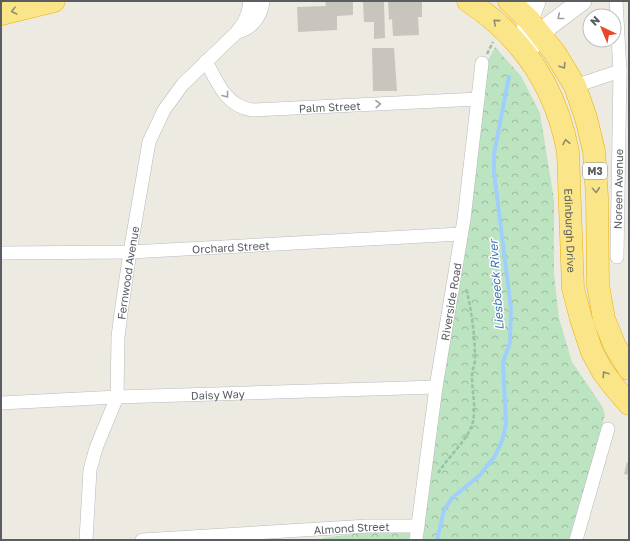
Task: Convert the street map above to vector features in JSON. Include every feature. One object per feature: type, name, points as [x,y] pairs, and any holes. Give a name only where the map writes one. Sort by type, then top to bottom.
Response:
[{"type":"highway","points":[[1,14],[54,1]]},
{"type":"highway","name":"M3","points":[[468,1],[504,29],[522,50]]},
{"type":"highway","name":"M3","points":[[509,1],[535,19],[575,86],[586,118],[594,151],[597,197],[598,285],[604,319],[615,346],[629,369]]},
{"type":"highway","name":"Edinburgh Drive","points":[[522,50],[547,86],[564,133],[568,152],[573,288],[580,319],[592,352],[603,372],[629,404]]},
{"type":"main road","points":[[522,50],[535,19],[559,18],[582,1]]},
{"type":"street","name":"Fernwood Avenue","points":[[86,540],[90,470],[96,448],[117,397],[118,337],[130,252],[149,142],[164,110],[183,84],[236,33],[244,22],[248,13],[250,1]]},
{"type":"street","name":"Fernwood Avenue","points":[[236,33],[246,30],[253,23],[260,14],[263,1]]},
{"type":"street","name":"Noreen Avenue","points":[[616,1],[620,71],[617,257]]},
{"type":"street","name":"Palm Street","points":[[206,61],[225,96],[238,106],[252,110],[478,100]]},
{"type":"street","name":"Riverside Road","points":[[416,540],[436,387],[461,234],[482,63]]},
{"type":"street","points":[[575,86],[620,71]]},
{"type":"street","name":"Orchard Street","points":[[1,253],[130,252],[461,234]]},
{"type":"street","name":"Daisy Way","points":[[1,403],[117,397],[436,387]]},
{"type":"street","points":[[576,540],[608,429]]},
{"type":"street","name":"Almond Street","points":[[142,540],[360,526],[418,526]]},
{"type":"path","points":[[482,63],[495,38]]},
{"type":"path","points":[[436,478],[471,427],[474,417],[472,374],[475,361],[475,337],[465,285],[456,266]]},
{"type":"green space","points":[[495,47],[521,76],[540,113],[554,200],[554,274],[559,318],[572,362],[602,406],[605,415],[569,540],[420,540],[486,64]]},
{"type":"green space","points":[[371,532],[411,532],[410,540],[322,540],[322,538]]},
{"type":"building","points":[[325,1],[353,1],[353,15],[337,16],[337,30],[298,32],[297,7],[326,6]]},
{"type":"building","points":[[363,1],[384,1],[385,38],[374,39],[374,22],[364,22]]},
{"type":"building","points":[[388,1],[422,2],[422,17],[418,17],[419,35],[393,36],[392,19],[389,20]]},
{"type":"building","points":[[372,48],[394,48],[397,91],[373,91]]},
{"type":"building","points":[[627,462],[629,463],[629,475],[624,474]]},
{"type":"waterway","name":"Liesbeeck River","points":[[437,540],[444,510],[452,498],[480,475],[495,456],[502,441],[506,424],[503,362],[510,343],[511,309],[494,172],[494,154],[509,77]]}]
